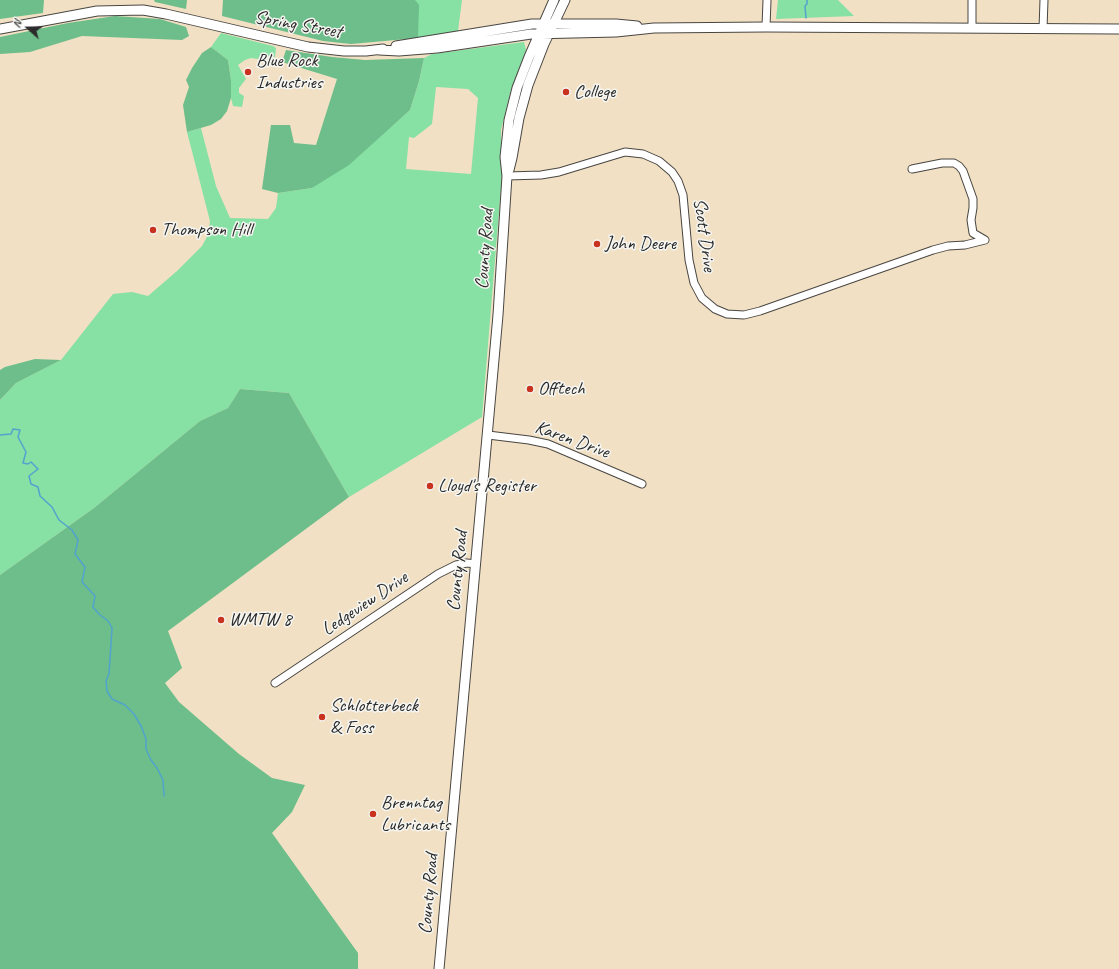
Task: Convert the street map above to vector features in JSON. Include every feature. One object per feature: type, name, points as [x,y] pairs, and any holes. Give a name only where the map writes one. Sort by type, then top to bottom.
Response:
[{"type":"main road","name":"County Road","points":[[439,969],[498,315],[507,176],[505,157],[509,120],[517,88],[554,0]]},
{"type":"main road","name":"County Road","points":[[507,176],[512,158],[519,118],[528,85],[565,0]]},
{"type":"main road","name":"Spring Street","points":[[0,29],[97,10],[143,10],[308,47],[344,52],[379,50],[399,51],[436,48],[531,34],[616,32],[654,28],[766,27],[1116,29]]},
{"type":"main road","name":"Spring Street","points":[[379,50],[405,44],[532,24],[616,24],[654,28]]},
{"type":"street","points":[[766,27],[767,0]]},
{"type":"street","points":[[972,0],[972,28]]},
{"type":"street","points":[[1043,29],[1044,0]]},
{"type":"street","name":"Scott Drive","points":[[507,176],[541,175],[559,172],[625,152],[642,154],[659,161],[672,172],[678,181],[683,195],[694,283],[702,298],[715,309],[727,314],[744,315],[760,311],[934,250],[948,246],[965,245],[985,240],[973,233],[971,220],[973,199],[960,166],[954,163],[942,163],[912,169]]},
{"type":"street","name":"Karen Drive","points":[[488,435],[548,444],[642,484]]},
{"type":"street","name":"Ledgeview Drive","points":[[276,683],[438,574],[456,565],[467,563],[476,564]]},
{"type":"green space","points":[[0,0],[44,0],[43,13],[0,19]]},
{"type":"green space","points":[[154,0],[187,0],[186,9],[155,2]]},
{"type":"green space","points":[[223,0],[415,0],[419,5],[418,38],[351,44],[323,41],[222,16]]},
{"type":"green space","points":[[288,0],[462,0],[458,31],[418,38],[418,5]]},
{"type":"green space","points":[[778,0],[838,0],[854,16],[776,19]]},
{"type":"green space","points":[[115,16],[160,19],[186,27],[189,36],[182,40],[82,36],[30,52],[0,54],[0,37],[68,23]]},
{"type":"green space","points":[[221,33],[276,48],[275,57],[267,57],[265,63],[258,59],[251,58],[238,65],[246,79],[239,88],[239,93],[244,96],[242,107],[233,106],[228,60],[211,47]]},
{"type":"green space","points":[[524,42],[526,50],[511,90],[501,130],[502,175],[482,417],[349,497],[289,393],[240,389],[228,408],[200,421],[94,508],[0,575],[0,400],[16,383],[61,360],[113,294],[132,292],[148,296],[177,271],[202,246],[208,235],[210,221],[187,132],[201,128],[216,186],[230,218],[268,219],[276,208],[278,193],[312,188],[392,126],[410,110],[424,58],[432,54]],"holes":[[[436,87],[468,89],[478,98],[471,174],[406,169],[409,137],[414,138],[432,124]]]},
{"type":"green space","points":[[211,47],[228,60],[231,80],[231,98],[227,111],[221,119],[211,125],[187,132],[183,105],[189,87],[186,80],[202,53]]},
{"type":"green space","points":[[286,50],[365,60],[424,58],[410,110],[349,165],[312,188],[278,193],[262,189],[271,125],[290,125],[294,143],[316,145],[337,79],[282,62]]},
{"type":"green space","points":[[35,359],[61,360],[16,383],[0,400],[0,370],[5,367]]},
{"type":"green space","points":[[240,389],[289,393],[349,497],[168,631],[182,668],[165,683],[179,702],[239,754],[272,778],[305,785],[292,812],[272,833],[358,953],[358,969],[0,969],[0,575],[94,508],[200,421],[228,408]]},
{"type":"waterway","points":[[806,18],[805,6],[807,4],[807,0]]},
{"type":"waterway","points":[[0,435],[11,434],[13,429],[20,430],[18,437],[26,452],[23,463],[28,464],[31,462],[38,469],[29,476],[31,484],[38,487],[40,496],[52,507],[59,520],[72,530],[78,540],[75,554],[85,567],[82,582],[95,596],[93,607],[108,621],[112,628],[109,674],[106,681],[107,691],[112,699],[125,705],[134,714],[141,726],[146,739],[146,749],[163,780],[164,796]]},
{"type":"place","name":"Blue Rock Industries","points":[[248,72]]},
{"type":"place","name":"College","points":[[566,92]]},
{"type":"place","name":"Thompson Hill","points":[[153,230]]},
{"type":"place","name":"John Deere","points":[[597,244]]},
{"type":"place","name":"Offtech","points":[[530,389]]},
{"type":"place","name":"Lloyd's Register","points":[[430,486]]},
{"type":"place","name":"WMTW 8","points":[[221,620]]},
{"type":"place","name":"Schlotterbeck & Foss","points":[[322,717]]},
{"type":"place","name":"Brenntag Lubricants","points":[[373,814]]}]
